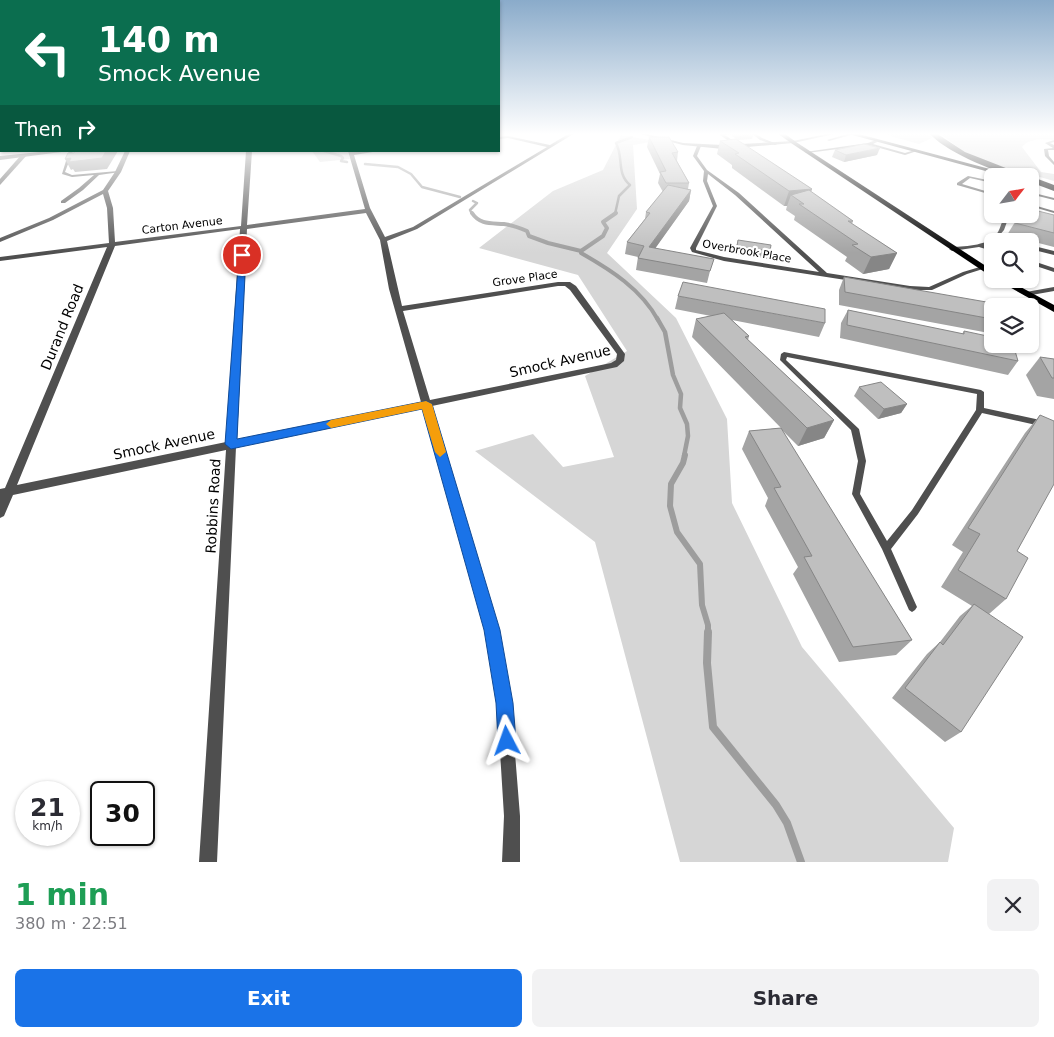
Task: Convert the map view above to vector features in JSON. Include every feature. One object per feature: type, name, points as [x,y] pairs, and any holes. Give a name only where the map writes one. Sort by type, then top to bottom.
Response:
[{"type":"highway","points":[[1039,183],[1054,188]]},
{"type":"main road","points":[[839,173],[983,268]]},
{"type":"main road","points":[[1016,288],[1054,309]]},
{"type":"street","points":[[0,183],[8,173]]},
{"type":"street","points":[[0,240],[40,224],[105,191],[117,173]]},
{"type":"street","name":"Robbins Road","points":[[208,862],[248,173]]},
{"type":"street","points":[[357,173],[371,222],[383,240],[426,404],[492,630],[504,703],[512,816],[511,862]]},
{"type":"street","points":[[383,240],[415,228],[505,173]]},
{"type":"street","name":"Durand Road","points":[[0,513],[5,492],[112,244],[110,208],[105,191]]},
{"type":"street","name":"Carton Avenue","points":[[0,259],[367,211]]},
{"type":"street","name":"Grove Place","points":[[400,309],[567,284],[573,288],[621,354]]},
{"type":"street","name":"Smock Avenue","points":[[5,492],[614,365],[620,361],[621,354]]},
{"type":"lane","points":[[64,173],[72,176],[106,173]]},
{"type":"lane","name":"Overbrook Place","points":[[706,173],[705,182],[715,206],[693,248],[694,251],[724,259],[825,274]]},
{"type":"lane","points":[[709,173],[737,194],[825,274],[910,288],[930,289],[965,273],[983,268]]},
{"type":"lane","points":[[80,204],[63,202],[82,189],[98,174]]},
{"type":"lane","points":[[984,180],[968,177],[959,184],[984,192]]},
{"type":"lane","points":[[1039,195],[1054,199]]},
{"type":"lane","points":[[1039,208],[1054,212]]},
{"type":"lane","points":[[952,249],[984,243]]},
{"type":"lane","points":[[979,245],[984,247]]},
{"type":"lane","points":[[1039,249],[1054,253]]},
{"type":"lane","points":[[1039,265],[1054,270]]},
{"type":"lane","points":[[1026,294],[1054,289]]},
{"type":"lane","points":[[886,548],[916,512],[980,410],[981,392],[784,354],[783,360],[855,429],[862,460],[856,494],[886,548],[912,607]]},
{"type":"lane","points":[[980,410],[1054,426]]},
{"type":"shaded area","points":[[595,173],[635,173],[637,209],[607,253],[676,318],[727,419],[732,503],[802,647],[954,828],[948,862],[680,862],[595,542],[475,451],[533,434],[563,467],[614,457],[585,376],[627,351],[578,275],[479,248],[553,191]]},
{"type":"shaded area","points":[[1039,173],[1054,174],[1054,181],[1039,177]]},
{"type":"building","points":[[661,173],[683,173],[689,183],[666,183]]},
{"type":"building","points":[[763,173],[788,173],[812,189],[789,191]]},
{"type":"building","points":[[668,185],[691,190],[649,247],[714,259],[710,271],[638,258],[644,246],[627,242],[650,213],[646,212]]},
{"type":"building","points":[[809,190],[853,221],[848,221],[897,253],[871,257],[852,245],[858,244],[799,204],[804,204],[791,195]]},
{"type":"building","points":[[1039,211],[1054,215],[1054,233],[1015,223],[1039,223]]},
{"type":"building","points":[[738,240],[771,245],[770,251],[737,246]]},
{"type":"building","points":[[844,277],[984,302],[984,318],[845,292]]},
{"type":"building","points":[[683,282],[825,309],[825,323],[678,296]]},
{"type":"building","points":[[848,310],[964,334],[964,331],[984,335],[984,353],[1016,353],[1018,361],[847,325]]},
{"type":"building","points":[[724,313],[749,336],[745,337],[834,420],[807,428],[696,319]]},
{"type":"building","points":[[1040,357],[1054,359],[1054,378],[1052,378]]},
{"type":"building","points":[[881,382],[907,404],[884,409],[859,387]]},
{"type":"building","points":[[1040,415],[1054,421],[1054,484],[1017,551],[1028,558],[1006,599],[958,570],[980,534],[968,528]]},
{"type":"building","points":[[781,428],[912,640],[853,647],[804,557],[812,556],[774,488],[781,487],[749,431]]},
{"type":"building","points":[[974,604],[1023,637],[961,732],[905,688],[940,642],[943,645]]},
{"type":"waterway","points":[[410,173],[422,187],[460,197]]},
{"type":"waterway","points":[[615,214],[619,196],[630,185],[623,173]]},
{"type":"waterway","points":[[472,214],[470,210],[477,203],[473,201]]},
{"type":"waterway","points":[[472,213],[479,220],[513,226],[527,231],[529,236],[548,243],[581,251]]},
{"type":"waterway","points":[[581,251],[603,236],[607,228],[603,222],[615,214]]},
{"type":"waterway","points":[[581,251],[581,253],[624,281],[643,299],[658,320]]},
{"type":"waterway","points":[[657,318],[665,332],[673,375],[681,394],[680,408],[687,424],[688,436],[684,456]]},
{"type":"waterway","points":[[685,455],[683,463],[671,484],[670,506],[677,532],[700,564],[702,605],[708,625],[708,632]]},
{"type":"waterway","points":[[708,632],[707,663],[713,727],[776,805],[787,823],[801,862]]},
{"type":"slow traffic","points":[[331,424],[426,404],[440,452]]},
{"type":"route","points":[[242,255],[231,444],[426,404],[492,630],[504,703],[507,741]]}]
